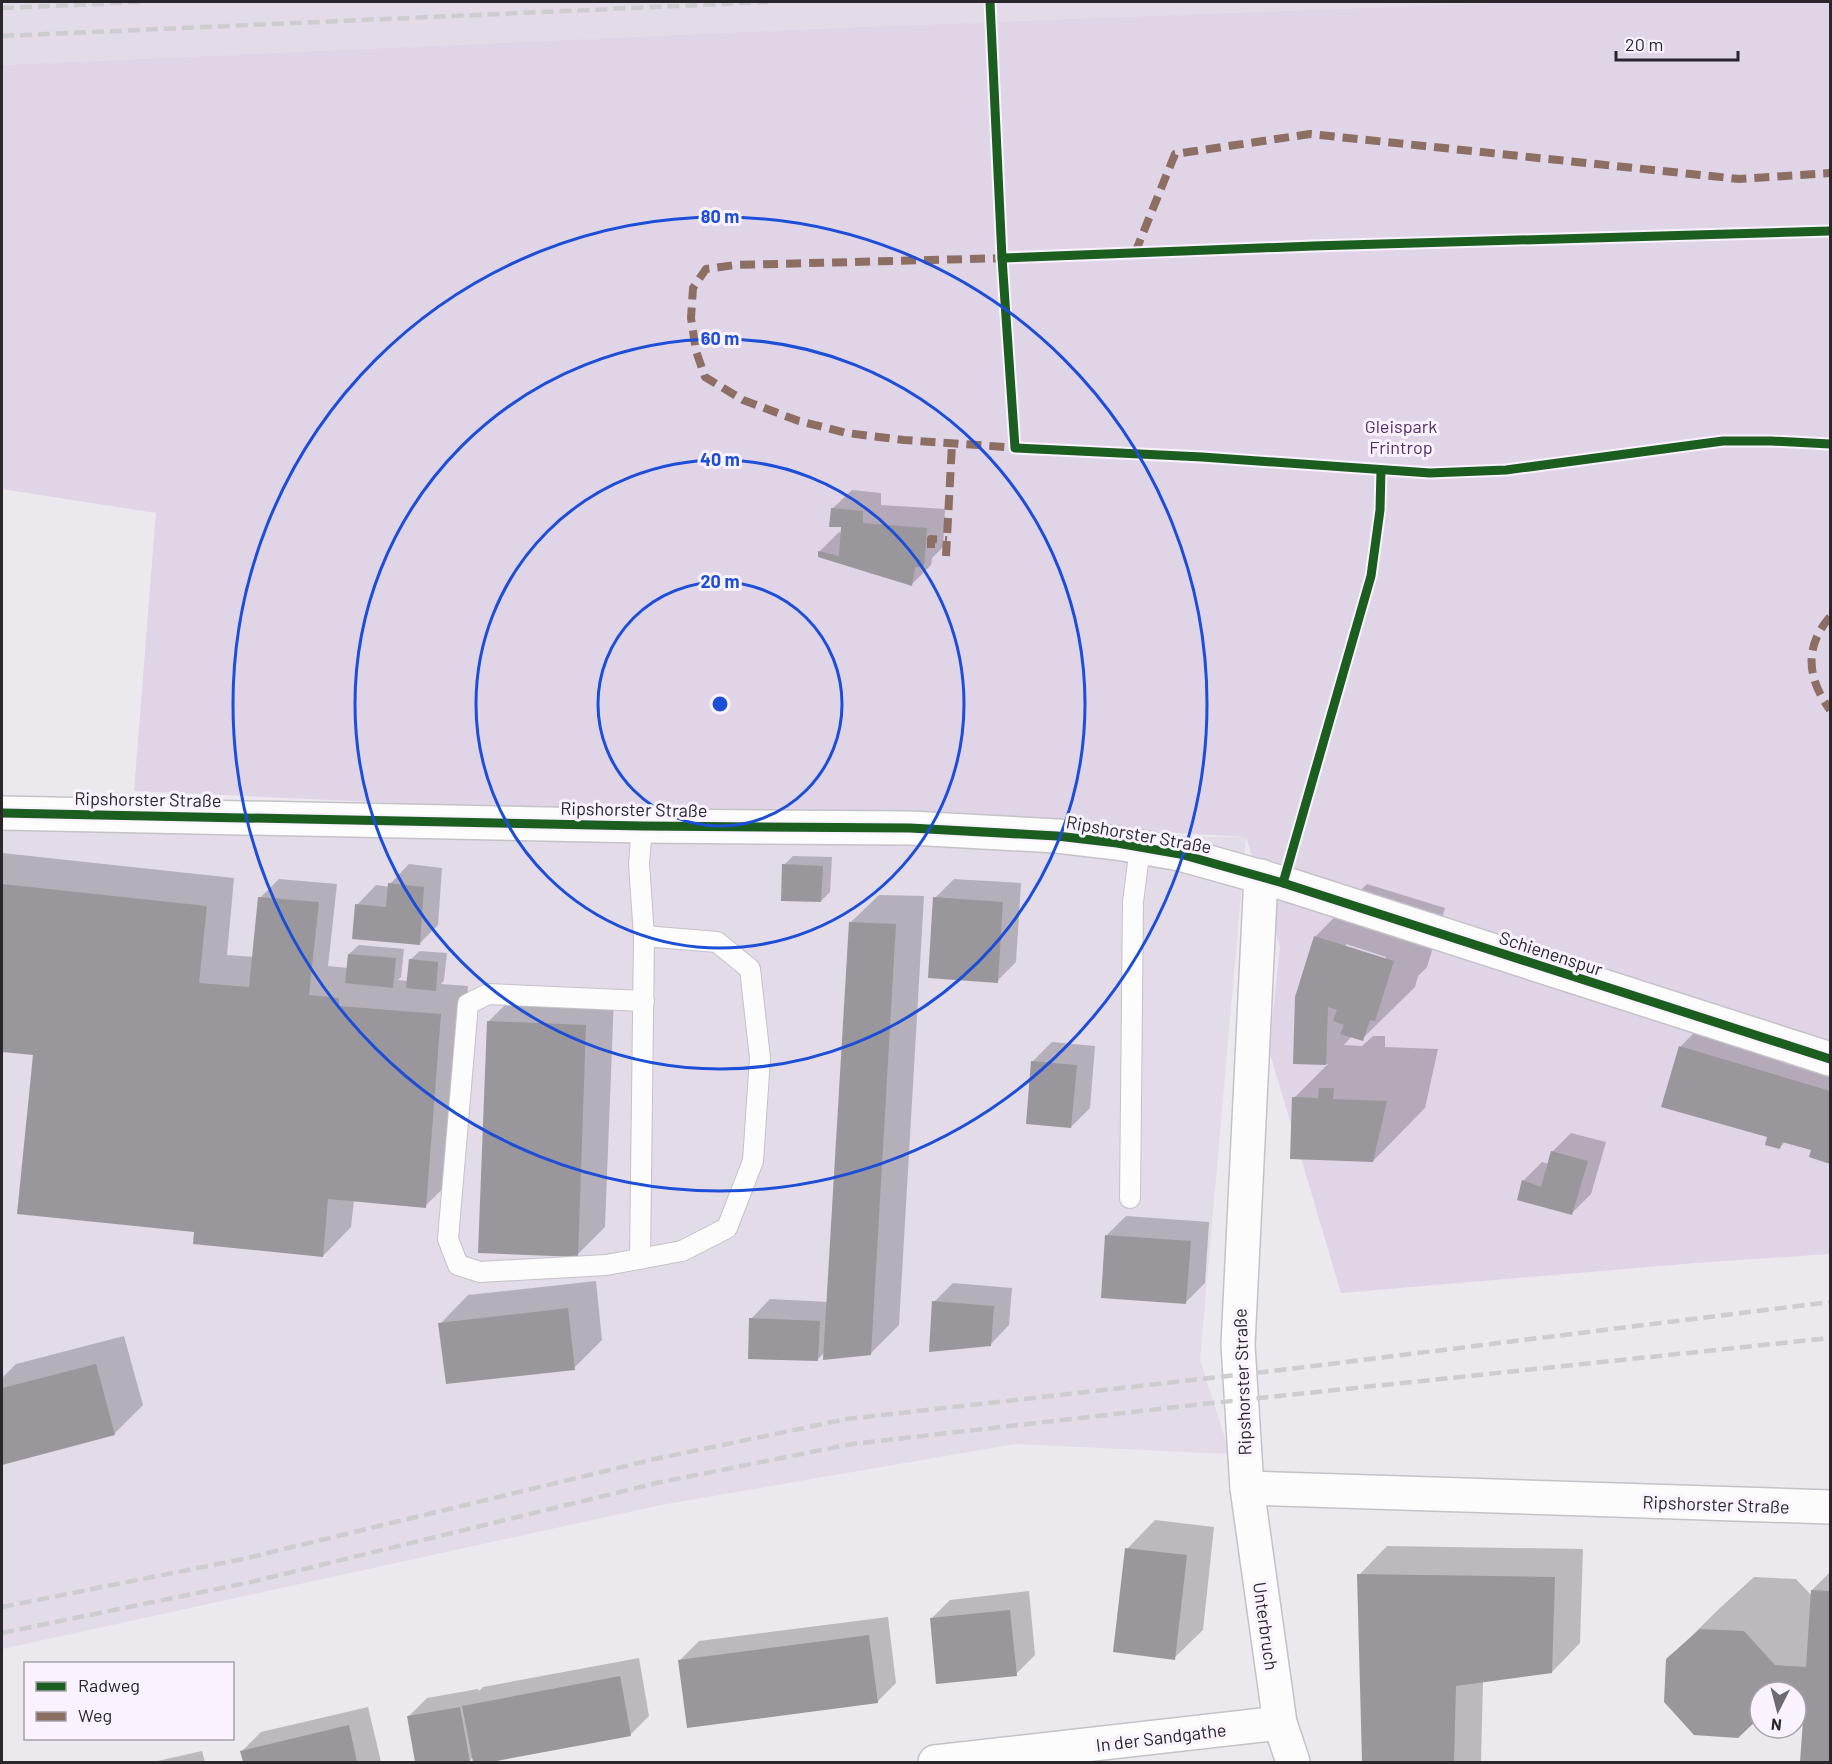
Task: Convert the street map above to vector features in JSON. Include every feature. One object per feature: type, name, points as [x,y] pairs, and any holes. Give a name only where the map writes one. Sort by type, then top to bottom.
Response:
[{"type":"street","name":"Ripshorster Straße","points":[[2,813],[642,826],[910,828],[1057,836],[1140,847],[1180,854],[1261,876],[1238,1345],[1247,1488],[1830,1507]]},
{"type":"street","name":"Schienenspur","points":[[1261,876],[1830,1059]]},
{"type":"street","name":"Unterbruch","points":[[1247,1488],[1280,1723],[1293,1762]]},
{"type":"street","name":"In der Sandgathe","points":[[935,1762],[1280,1723]]},
{"type":"lane","points":[[640,1259],[644,936],[639,864],[642,826]]},
{"type":"lane","points":[[1130,1198],[1133,902],[1140,847]]},
{"type":"lane","points":[[644,936],[717,942],[750,969],[760,1058],[753,1161],[727,1228],[682,1251],[606,1265],[480,1272],[458,1265],[448,1239],[468,1004],[488,994],[644,1001]]},
{"type":"shaded area","points":[[2,2],[1518,2],[833,28],[2,65]]},
{"type":"shaded area","points":[[2,824],[910,836],[1246,837],[1200,1360],[1230,1454],[1015,1444],[661,1505],[2,1649]]},
{"type":"green space","name":"Gleispark Frintrop","points":[[1518,2],[1830,2],[1830,1254],[1341,1293],[1269,1050],[1280,947],[1246,837],[901,816],[637,814],[134,791],[156,513],[2,489],[2,65],[833,28]]},
{"type":"building","points":[[831,508],[863,511],[863,523],[927,528],[924,567],[915,567],[912,586],[818,557],[818,551],[839,556],[841,527],[829,527]]},
{"type":"building","points":[[782,864],[823,866],[821,902],[781,901]]},
{"type":"building","points":[[388,883],[424,887],[420,945],[352,939],[355,904],[386,907]]},
{"type":"building","points":[[2,884],[207,906],[199,983],[249,987],[258,897],[319,902],[309,995],[339,998],[339,1006],[441,1014],[426,1208],[328,1199],[323,1257],[193,1244],[194,1232],[17,1214],[33,1055],[2,1052]]},
{"type":"building","points":[[933,897],[1003,902],[998,983],[928,978]]},
{"type":"building","points":[[849,922],[896,924],[871,1355],[823,1360]]},
{"type":"building","points":[[1314,936],[1394,961],[1375,1021],[1370,1020],[1363,1041],[1340,1034],[1344,1025],[1333,1021],[1337,1010],[1328,1007],[1326,1065],[1293,1064],[1295,997]]},
{"type":"building","points":[[348,954],[396,958],[393,988],[345,983]]},
{"type":"building","points":[[409,959],[438,962],[436,991],[406,988]]},
{"type":"building","points":[[487,1021],[586,1025],[578,1257],[478,1253]]},
{"type":"building","points":[[1679,1046],[1830,1091],[1830,1164],[1809,1157],[1811,1150],[1782,1142],[1780,1149],[1765,1145],[1767,1137],[1661,1107]]},
{"type":"building","points":[[1031,1061],[1077,1065],[1071,1128],[1026,1124]]},
{"type":"building","points":[[1319,1088],[1334,1088],[1333,1099],[1387,1101],[1373,1162],[1290,1159],[1292,1097],[1318,1098]]},
{"type":"building","points":[[1551,1151],[1588,1161],[1572,1215],[1517,1200],[1522,1180],[1541,1187]]},
{"type":"building","points":[[1105,1235],[1191,1241],[1186,1304],[1101,1298]]},
{"type":"building","points":[[932,1301],[994,1306],[991,1346],[929,1352]]},
{"type":"building","points":[[568,1308],[575,1370],[446,1384],[438,1323]]},
{"type":"building","points":[[749,1318],[820,1321],[818,1361],[748,1359]]},
{"type":"building","points":[[96,1364],[115,1435],[2,1465],[2,1388]]},
{"type":"building","points":[[1125,1548],[1187,1555],[1175,1660],[1113,1652]]},
{"type":"building","points":[[1357,1574],[1555,1577],[1552,1673],[1456,1686],[1454,1762],[1362,1762]]},
{"type":"building","points":[[1811,1590],[1830,1591],[1830,1762],[1800,1762],[1802,1740],[1808,1740],[1808,1680],[1748,1680],[1748,1728],[1738,1738],[1694,1735],[1664,1702],[1666,1659],[1700,1629],[1744,1631],[1775,1665],[1806,1667]]},
{"type":"building","points":[[1010,1610],[1017,1676],[936,1684],[930,1618]]},
{"type":"building","points":[[869,1635],[878,1703],[687,1728],[678,1660]]},
{"type":"building","points":[[620,1676],[631,1736],[491,1762],[473,1762],[462,1706]]},
{"type":"building","points":[[460,1707],[470,1762],[415,1762],[407,1716]]},
{"type":"building","points":[[349,1725],[357,1762],[243,1762],[240,1751]]},
{"type":"railway","points":[[2,8],[142,2]]},
{"type":"railway","points":[[2,36],[768,2]]},
{"type":"railway","points":[[2,1607],[243,1559],[655,1459],[847,1419],[1281,1370],[1830,1302]]},
{"type":"railway","points":[[2,1633],[251,1582],[661,1482],[852,1444],[1203,1404],[1830,1338]]},
{"type":"marked path","points":[[1135,253],[1175,154],[1310,134],[1739,179],[1830,173]]},
{"type":"marked path","points":[[1008,258],[735,265],[706,269],[693,288],[691,318],[696,351],[705,377],[743,400],[799,421],[847,433],[904,440],[1020,448]]},
{"type":"marked path","points":[[946,556],[952,444]]},
{"type":"marked path","points":[[931,548],[931,539],[947,540]]},
{"type":"marked path","points":[[1830,617],[1821,629],[1812,652],[1813,675],[1830,710]]},
{"type":"cycle path","points":[[990,2],[1002,258],[1015,448],[1202,457],[1430,473],[1506,470],[1723,441],[1830,444]]},
{"type":"cycle path","points":[[1002,258],[1313,246],[1830,231]]},
{"type":"cycle path","points":[[1283,883],[1371,576],[1380,510],[1381,470]]},
{"type":"cycle path","points":[[2,813],[642,826],[910,828],[1057,836],[1117,843],[1180,854],[1283,883],[1830,1059]]}]
